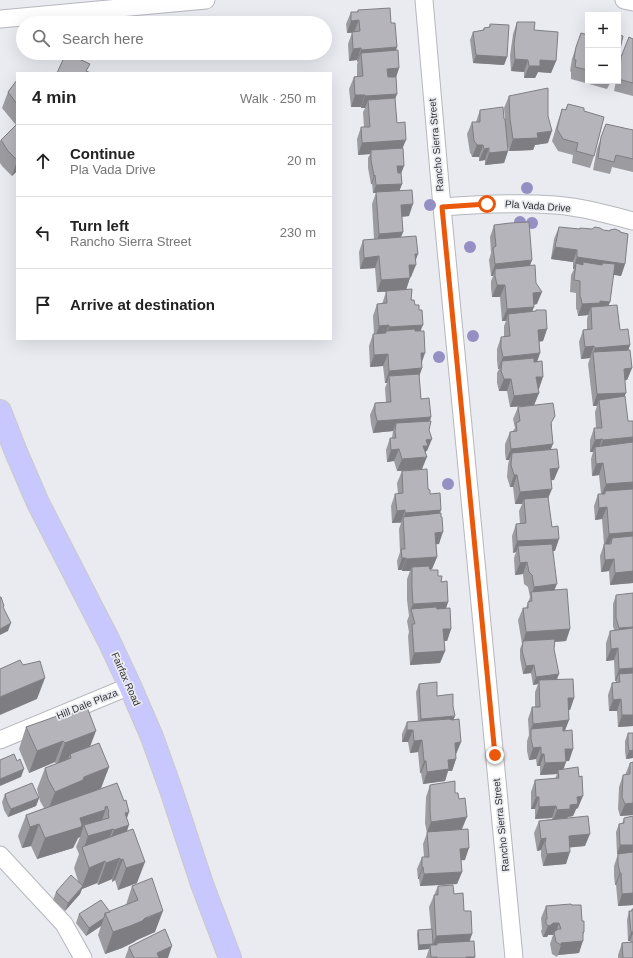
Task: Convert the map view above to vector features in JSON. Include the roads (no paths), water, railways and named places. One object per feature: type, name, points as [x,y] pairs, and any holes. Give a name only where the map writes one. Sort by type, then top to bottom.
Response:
[{"type":"main road","name":"Fairfax Road","points":[[0,410],[38,503],[109,641],[152,737],[202,884],[230,958]]},
{"type":"street","points":[[33,16],[206,0]]},
{"type":"street","name":"Rancho Sierra Street","points":[[424,0],[442,207],[514,958]]},
{"type":"street","points":[[624,0],[633,2]]},
{"type":"street","points":[[0,19],[16,18]]},
{"type":"street","name":"Pla Vada Drive","points":[[442,207],[512,203],[556,205],[592,211],[633,221]]},
{"type":"street","name":"Hill Dale Plaza","points":[[0,740],[130,686]]},
{"type":"street","points":[[0,856],[64,924],[83,958]]}]
